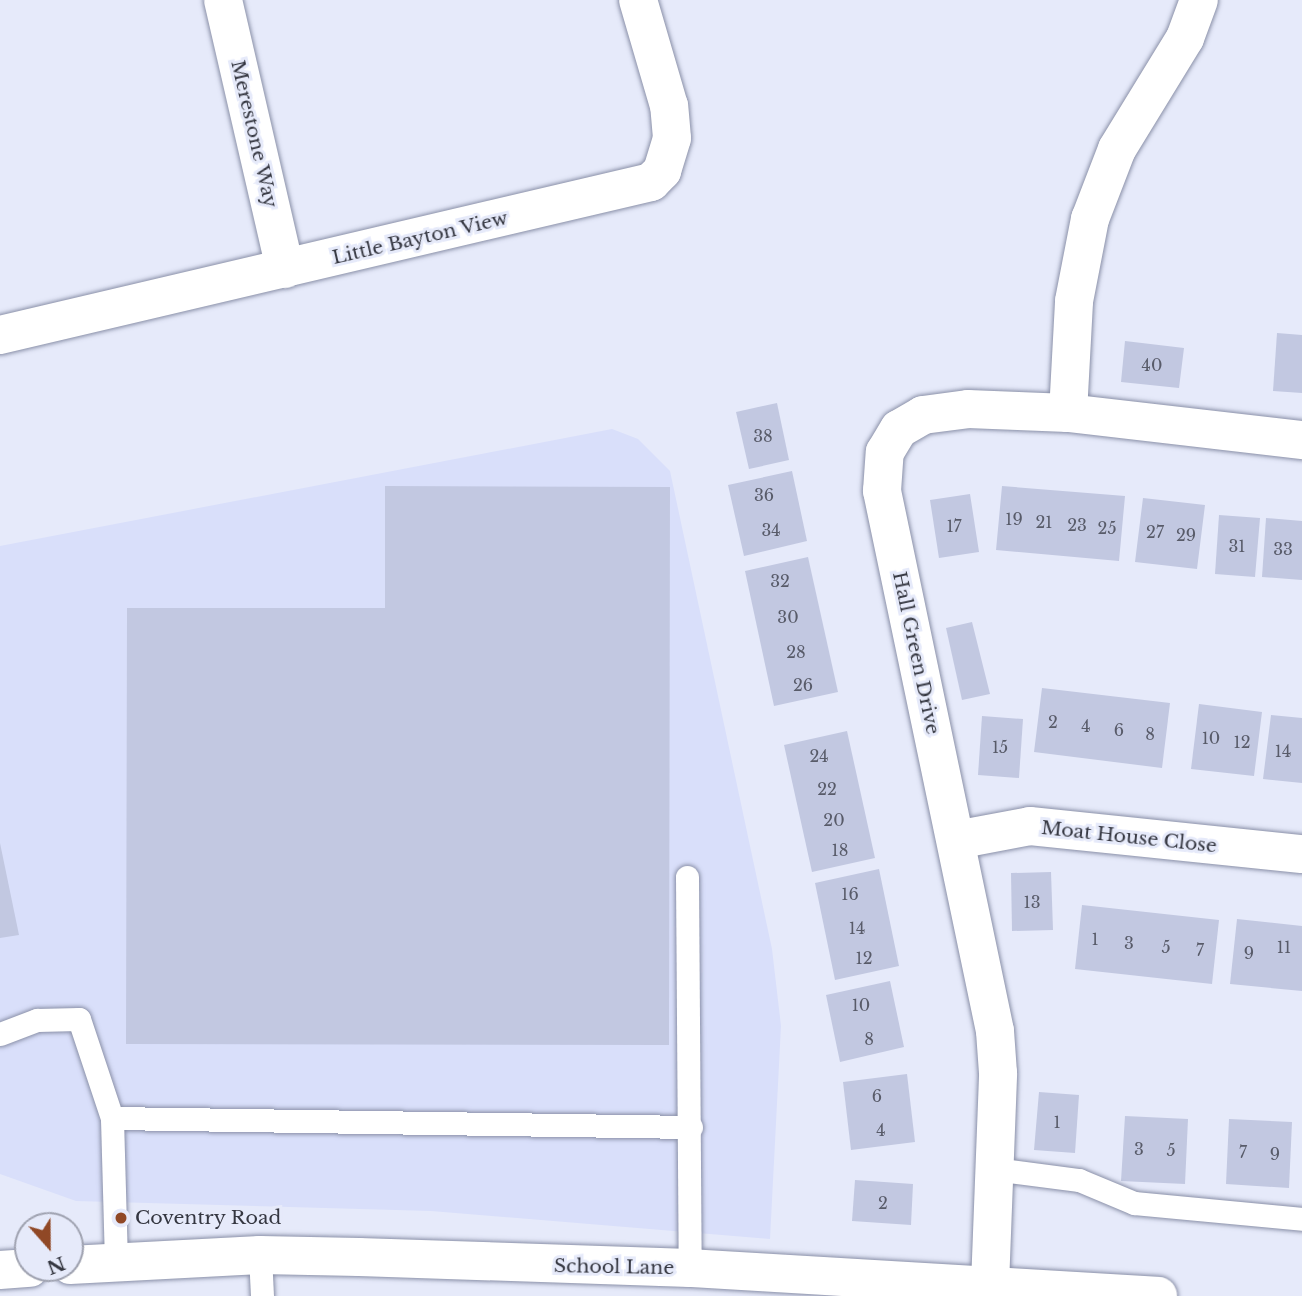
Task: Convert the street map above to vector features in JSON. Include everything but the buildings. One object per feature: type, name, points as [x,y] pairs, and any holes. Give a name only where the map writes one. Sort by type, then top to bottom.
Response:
[{"type":"street","name":"Merestone Way","points":[[223,0],[285,269]]},
{"type":"street","name":"Little Bayton View","points":[[0,335],[651,182],[662,171],[672,138],[669,106],[638,0]]},
{"type":"street","points":[[1068,413],[1074,301],[1090,219],[1117,149],[1185,38],[1199,0]]},
{"type":"street","name":"Hall Green Drive","points":[[990,1285],[995,1031],[882,491],[885,452],[899,429],[923,415],[968,410],[1068,413],[1302,440]]},
{"type":"street","name":"Moat House Close","points":[[956,840],[1030,826],[1302,854]]},
{"type":"street","name":"School Lane","points":[[84,1264],[260,1255],[690,1268],[1158,1296]]},
{"type":"lane","points":[[687,877],[690,1268]]},
{"type":"lane","points":[[0,1034],[37,1020],[79,1019],[112,1118],[116,1262]]},
{"type":"lane","points":[[112,1118],[691,1127]]},
{"type":"lane","points":[[994,1169],[1079,1180],[1134,1203],[1302,1219]]},
{"type":"lane","points":[[260,1255],[262,1296]]},
{"type":"shaded area","points":[[612,429],[638,439],[670,471],[772,949],[781,1026],[770,1239],[431,1211],[76,1201],[0,1174],[0,546]]},
{"type":"place","name":"Coventry Road","points":[[121,1218]]}]
